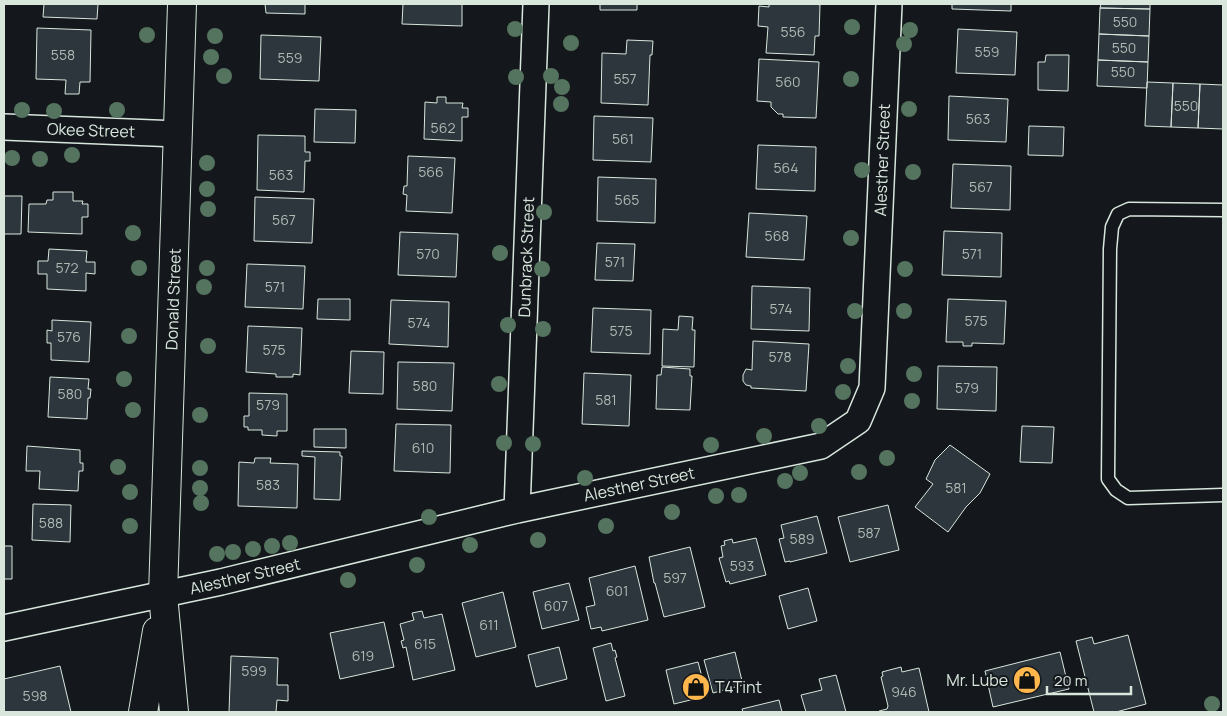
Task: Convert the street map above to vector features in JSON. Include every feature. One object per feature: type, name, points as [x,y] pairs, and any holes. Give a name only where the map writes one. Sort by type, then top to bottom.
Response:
[{"type":"street","name":"Donald Street","points":[[174,712],[164,595],[182,4]]},
{"type":"street","name":"Dunbrack Street","points":[[517,510],[536,4]]},
{"type":"street","name":"Alesther Street","points":[[4,628],[164,595],[517,510],[821,446],[858,422],[872,388],[889,4]]},
{"type":"street","name":"Okee Street","points":[[4,127],[178,134]]},
{"type":"street","name":"Donald Street","points":[[143,712],[164,595]]},
{"type":"lane","points":[[1223,210],[1129,209],[1118,214],[1112,226],[1110,249],[1108,479],[1116,490],[1128,498],[1223,495]]},
{"type":"building","points":[[44,4],[98,4],[97,19],[43,17]]},
{"type":"building","points":[[265,4],[305,4],[305,14],[266,13]]},
{"type":"building","points":[[403,4],[462,4],[462,26],[402,24]]},
{"type":"building","points":[[600,4],[637,4],[637,10],[600,10]]},
{"type":"building","points":[[769,4],[820,5],[819,36],[815,36],[814,55],[766,53],[768,27],[758,26],[759,6],[769,7]]},
{"type":"building","points":[[952,4],[1011,4],[1011,11],[952,9]]},
{"type":"building","points":[[1101,4],[1150,4],[1150,9],[1100,8]]},
{"type":"building","points":[[1100,8],[1150,9],[1149,36],[1099,34]]},
{"type":"building","points":[[37,28],[91,30],[90,82],[80,82],[79,94],[65,94],[66,80],[36,79]]},
{"type":"building","points":[[958,29],[1017,32],[1015,75],[956,73]]},
{"type":"building","points":[[1099,34],[1149,36],[1148,62],[1098,60]]},
{"type":"building","points":[[261,35],[321,37],[319,81],[260,79]]},
{"type":"building","points":[[627,40],[653,41],[652,55],[650,55],[648,105],[601,103],[602,53],[626,54]]},
{"type":"building","points":[[1046,55],[1069,55],[1068,91],[1038,90],[1038,62],[1045,62]]},
{"type":"building","points":[[759,59],[819,62],[816,118],[783,117],[783,114],[778,114],[771,107],[771,102],[757,101]]},
{"type":"building","points":[[1098,60],[1148,62],[1147,88],[1097,86]]},
{"type":"building","points":[[1147,82],[1173,83],[1171,127],[1145,126]]},
{"type":"building","points":[[1173,83],[1200,84],[1198,128],[1171,127]]},
{"type":"building","points":[[1200,84],[1223,85],[1223,129],[1198,128]]},
{"type":"building","points":[[949,96],[1008,99],[1006,142],[948,140]]},
{"type":"building","points":[[437,97],[446,97],[446,103],[463,103],[462,108],[468,108],[468,117],[462,117],[462,141],[424,139],[425,102],[437,103]]},
{"type":"building","points":[[315,109],[356,110],[355,143],[314,142]]},
{"type":"building","points":[[594,116],[653,118],[651,162],[593,160]]},
{"type":"building","points":[[1029,126],[1064,127],[1063,156],[1028,155]]},
{"type":"building","points":[[258,135],[305,136],[305,152],[310,152],[310,161],[305,161],[304,192],[257,190]]},
{"type":"building","points":[[758,145],[816,147],[815,191],[756,189]]},
{"type":"building","points":[[408,156],[455,158],[452,213],[406,211],[407,195],[403,194],[404,186],[407,186]]},
{"type":"building","points":[[953,164],[1011,166],[1010,210],[951,208]]},
{"type":"building","points":[[598,177],[656,179],[655,223],[597,221]]},
{"type":"building","points":[[53,192],[73,192],[73,201],[83,201],[82,204],[88,204],[88,217],[82,217],[82,234],[28,232],[29,204],[46,204],[47,200],[53,200]]},
{"type":"building","points":[[4,196],[22,196],[21,234],[4,234]]},
{"type":"building","points":[[255,197],[314,199],[312,243],[254,241]]},
{"type":"building","points":[[749,213],[807,216],[804,260],[746,257]]},
{"type":"building","points":[[944,231],[1002,233],[1001,277],[942,275]]},
{"type":"building","points":[[400,232],[458,234],[456,277],[398,275]]},
{"type":"building","points":[[597,243],[635,244],[633,281],[595,280]]},
{"type":"building","points":[[49,249],[87,251],[86,262],[95,262],[95,274],[86,273],[86,291],[47,289],[47,274],[38,274],[38,261],[48,261]]},
{"type":"building","points":[[247,264],[305,266],[303,309],[245,307]]},
{"type":"building","points":[[752,286],[810,288],[809,331],[751,329]]},
{"type":"building","points":[[318,299],[350,299],[350,320],[317,319]]},
{"type":"building","points":[[948,299],[1006,301],[1004,344],[972,343],[972,346],[963,346],[963,342],[946,342]]},
{"type":"building","points":[[391,300],[449,302],[448,347],[389,344]]},
{"type":"building","points":[[593,308],[651,310],[650,354],[591,352]]},
{"type":"building","points":[[679,316],[693,317],[692,330],[695,330],[694,367],[662,366],[663,329],[678,330]]},
{"type":"building","points":[[52,320],[91,322],[89,362],[51,360],[51,343],[47,343],[47,330],[52,331]]},
{"type":"building","points":[[248,326],[302,328],[300,375],[293,374],[293,377],[276,377],[276,374],[246,372]]},
{"type":"building","points":[[753,341],[809,344],[806,391],[751,388],[751,386],[746,385],[743,381],[743,375],[746,369],[752,370]]},
{"type":"building","points":[[351,351],[384,352],[383,394],[349,393]]},
{"type":"building","points":[[398,362],[454,363],[452,411],[397,409]]},
{"type":"building","points":[[938,366],[997,367],[996,411],[937,409]]},
{"type":"building","points":[[662,367],[690,369],[690,376],[692,376],[690,410],[656,409],[657,375],[661,375]]},
{"type":"building","points":[[584,373],[631,375],[629,426],[582,424]]},
{"type":"building","points":[[50,377],[89,379],[88,389],[91,389],[90,398],[88,398],[87,419],[48,417]]},
{"type":"building","points":[[249,393],[287,394],[287,431],[277,431],[277,436],[262,435],[262,430],[248,430],[248,427],[244,427],[244,416],[249,416]]},
{"type":"building","points":[[396,424],[451,425],[450,473],[394,471]]},
{"type":"building","points":[[1022,426],[1054,427],[1052,463],[1020,462]]},
{"type":"building","points":[[314,429],[346,429],[346,448],[314,447]]},
{"type":"building","points":[[950,445],[990,474],[980,493],[966,507],[948,532],[915,507],[933,484],[926,479],[935,460]]},
{"type":"building","points":[[27,446],[80,450],[80,463],[83,463],[83,471],[79,471],[78,491],[39,489],[40,471],[26,471]]},
{"type":"building","points":[[302,451],[340,452],[340,456],[342,456],[340,500],[314,499],[315,457],[302,456]]},
{"type":"building","points":[[255,458],[271,458],[270,463],[298,464],[297,508],[238,506],[239,462],[254,463]]},
{"type":"building","points":[[33,504],[71,505],[70,542],[32,540]]},
{"type":"building","points":[[888,505],[899,550],[850,562],[838,517]]},
{"type":"building","points":[[817,516],[827,553],[785,562],[779,539],[784,538],[781,525]]},
{"type":"building","points":[[756,538],[766,575],[730,584],[729,581],[726,582],[719,558],[723,557],[721,546],[725,545],[724,541],[732,539],[733,543]]},
{"type":"building","points":[[4,546],[12,546],[12,579],[4,579]]},
{"type":"building","points":[[690,547],[705,607],[664,617],[649,557]]},
{"type":"building","points":[[635,566],[648,620],[602,631],[601,627],[591,629],[586,607],[595,605],[589,578]]},
{"type":"building","points":[[569,583],[579,620],[542,629],[533,592]]},
{"type":"building","points":[[808,588],[817,621],[788,629],[779,596]]},
{"type":"building","points":[[503,592],[516,647],[476,657],[462,603]]},
{"type":"building","points":[[422,611],[424,618],[442,614],[455,670],[413,680],[406,647],[403,648],[401,641],[404,640],[400,624],[414,620],[412,613]]},
{"type":"building","points":[[384,622],[394,667],[340,679],[330,633]]},
{"type":"building","points":[[1128,635],[1146,704],[1116,712],[1094,712],[1076,641],[1092,637],[1094,644]]},
{"type":"building","points":[[611,643],[617,657],[615,658],[625,696],[606,701],[593,648]]},
{"type":"building","points":[[559,647],[567,679],[536,687],[528,655]]},
{"type":"building","points":[[735,652],[743,685],[713,693],[704,660]]},
{"type":"building","name":"Mr. Lube","points":[[1060,652],[1069,689],[993,707],[985,671]]},
{"type":"building","points":[[231,656],[278,658],[277,685],[288,685],[288,701],[277,700],[276,712],[229,712]]},
{"type":"building","points":[[698,662],[707,696],[674,704],[666,670]]},
{"type":"building","points":[[60,666],[71,712],[4,712],[4,679]]},
{"type":"building","points":[[901,667],[902,672],[919,668],[929,712],[879,712],[887,709],[888,706],[881,677],[883,676],[882,672]]},
{"type":"building","points":[[836,675],[846,712],[806,712],[801,695],[822,690],[819,679]]},
{"type":"building","points":[[779,700],[782,712],[743,712],[742,709]]},
{"type":"place","name":"Mr. Lube","points":[[1027,680]]},
{"type":"place","name":"T4Tint","points":[[696,687]]}]
